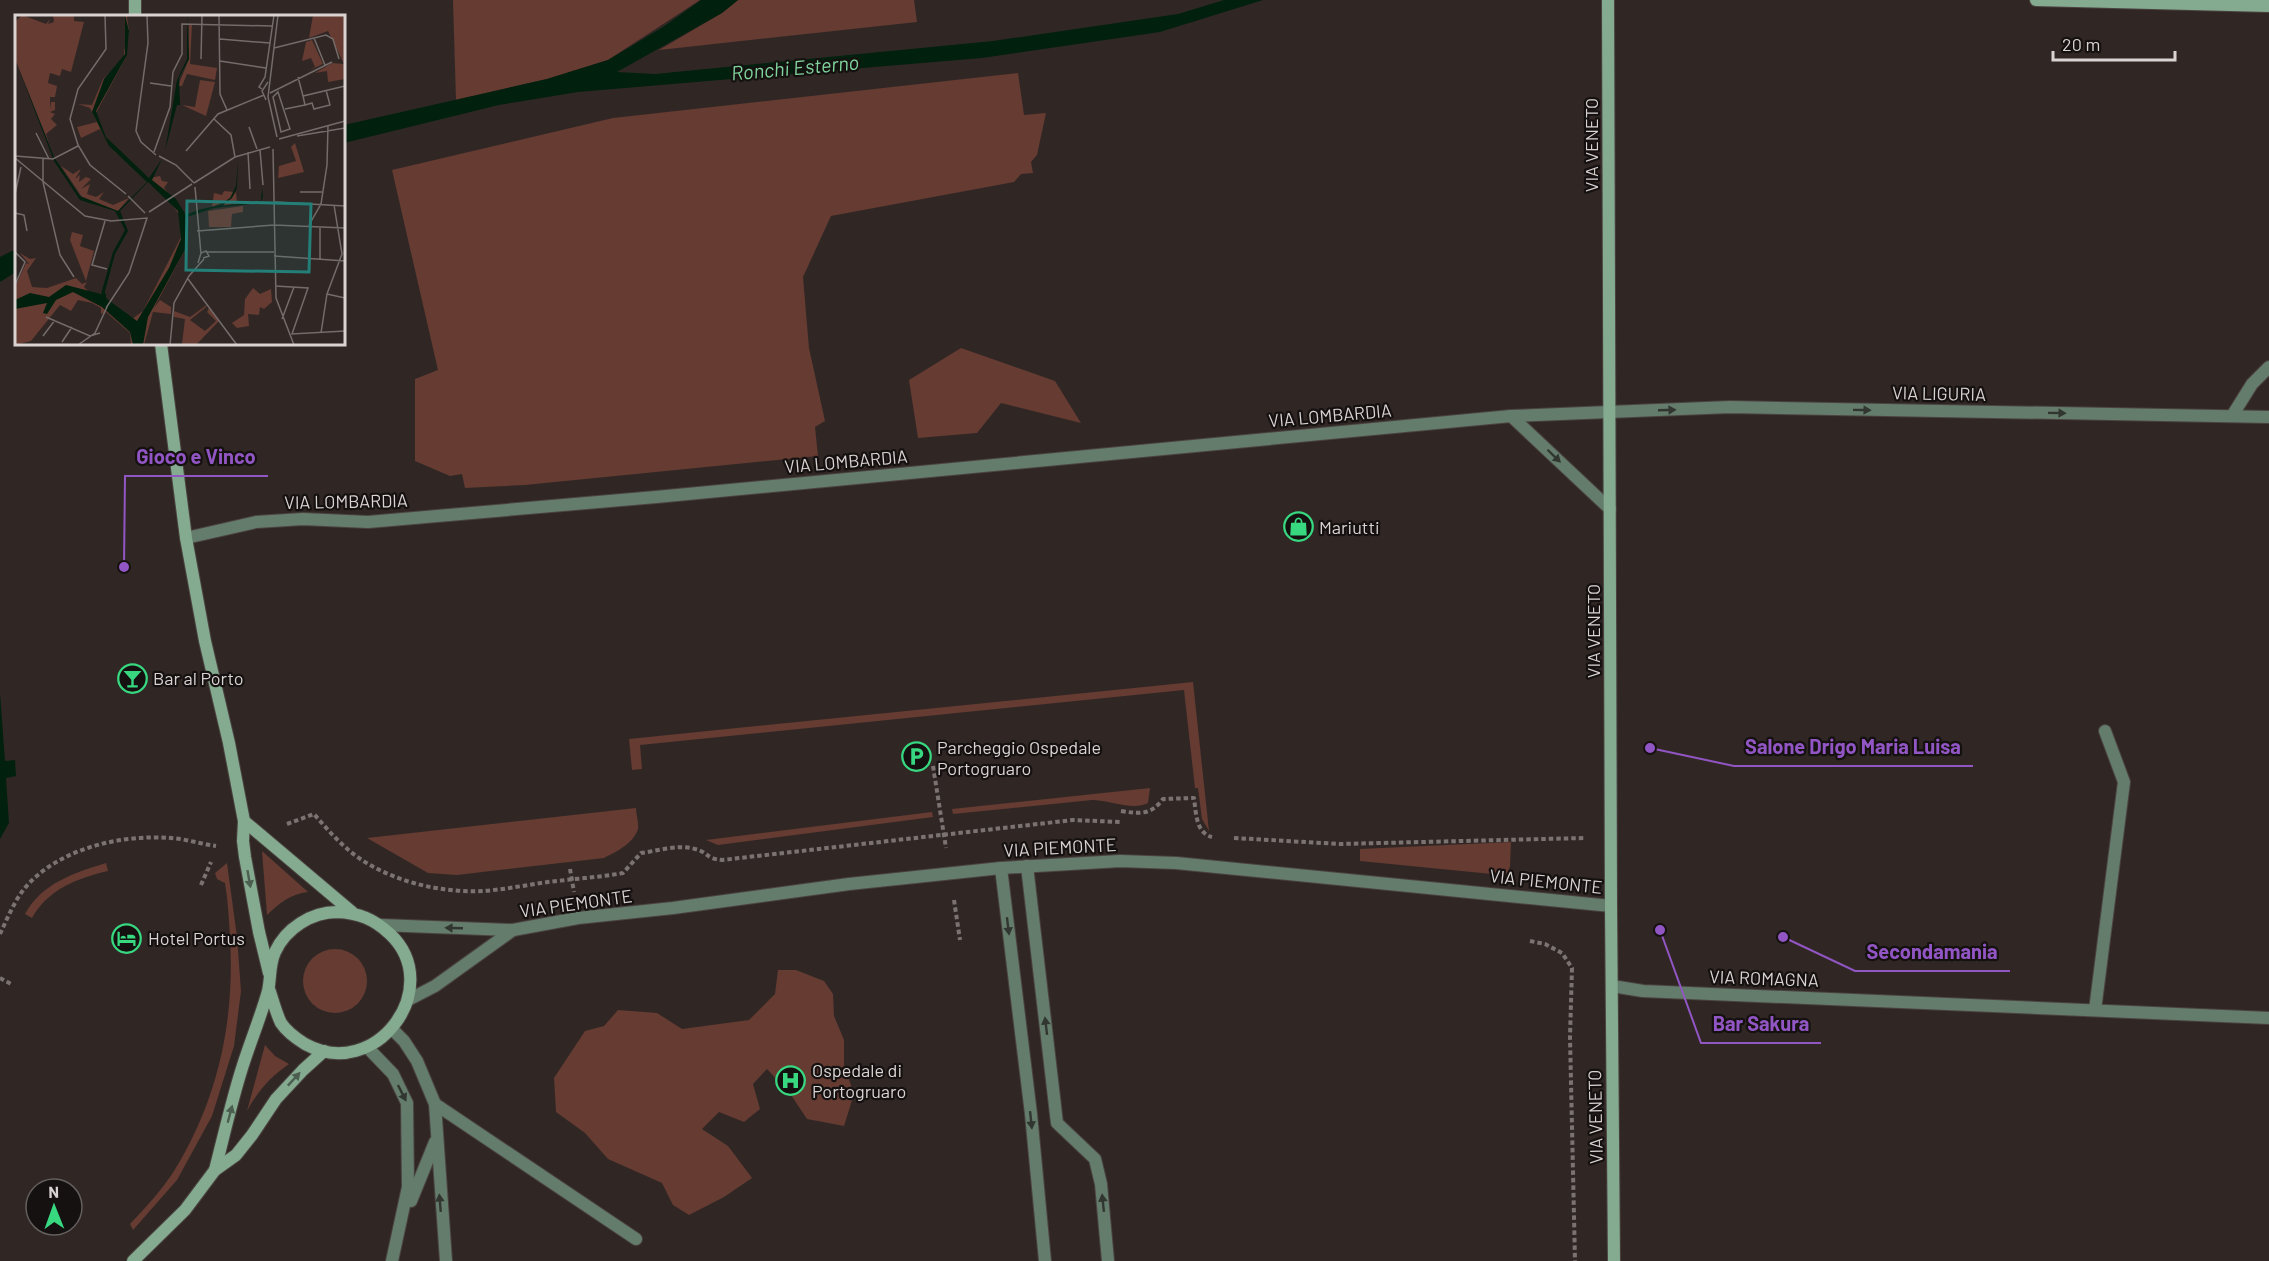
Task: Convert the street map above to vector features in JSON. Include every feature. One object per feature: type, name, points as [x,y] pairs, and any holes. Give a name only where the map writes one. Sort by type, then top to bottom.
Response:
[{"type":"street","name":"VIA VENETO","points":[[1608,0],[1614,1261]]},
{"type":"street","points":[[2036,0],[2269,6]]},
{"type":"street","points":[[161,345],[186,538],[205,641],[229,743],[244,821],[238,842],[269,973],[269,989],[242,1067],[215,1170]]},
{"type":"street","points":[[2232,416],[2252,384],[2269,367]]},
{"type":"street","name":"VIA LIGURIA","points":[[1609,412],[1730,407],[2269,417]]},
{"type":"street","name":"VIA LOMBARDIA","points":[[186,538],[256,522],[303,519],[368,522],[1511,416],[1609,412]]},
{"type":"street","points":[[1511,416],[1610,509]]},
{"type":"street","points":[[2095,1010],[2124,782],[2105,730]]},
{"type":"street","points":[[244,821],[352,912]]},
{"type":"street","name":"VIA PIEMONTE","points":[[381,926],[513,930],[579,918],[673,908],[849,884],[1001,868],[1120,861],[1176,863],[1611,906]]},
{"type":"street","points":[[1027,866],[1057,1123],[1095,1159],[1101,1184],[1108,1261]]},
{"type":"street","points":[[1001,868],[1032,1125],[1045,1261]]},
{"type":"street","points":[[269,973],[276,951],[289,932],[307,919],[329,912],[352,912],[367,917],[396,940],[406,959],[410,979],[408,1000],[392,1029],[367,1047],[351,1052],[324,1051],[296,1038],[282,1023],[269,989]]},
{"type":"street","name":"VIA PIEMONTE","points":[[408,1000],[435,986],[513,930]]},
{"type":"street","name":"VIA ROMAGNA","points":[[1612,986],[1643,991],[2269,1018]]},
{"type":"street","points":[[392,1029],[404,1041],[417,1061],[435,1104],[446,1261]]},
{"type":"street","points":[[367,1047],[393,1074],[407,1103],[408,1187],[392,1261]]},
{"type":"street","points":[[133,1261],[185,1210],[215,1170],[236,1155],[276,1099],[324,1051]]},
{"type":"street","points":[[435,1104],[636,1239]]},
{"type":"street","points":[[399,1230],[437,1137]]},
{"type":"path","points":[[933,766],[942,823]]},
{"type":"path","points":[[1121,810],[1137,814],[1155,809],[1163,799],[1194,798],[1200,829],[1209,837],[1221,837]]},
{"type":"path","points":[[261,834],[314,814],[336,839],[356,856],[400,879],[429,887],[483,891],[623,873],[641,853],[669,849],[691,848],[699,850],[711,860],[722,860],[1073,820],[1121,822]]},
{"type":"path","points":[[0,934],[22,891],[38,874],[57,861],[84,850],[113,842],[145,838],[170,838],[227,848],[238,842]]},
{"type":"path","points":[[1232,838],[1340,844],[1611,838]]},
{"type":"path","points":[[201,885],[211,862]]},
{"type":"path","points":[[1530,941],[1545,944],[1562,953],[1572,968],[1570,1037],[1575,1261]]},
{"type":"path","points":[[0,978],[11,984]]},
{"type":"shaded area","points":[[453,0],[700,0],[608,60],[547,79],[456,100]]},
{"type":"shaded area","points":[[738,0],[914,0],[917,22],[659,50],[722,13]]},
{"type":"shaded area","points":[[1018,73],[1024,115],[1046,113],[1037,155],[1031,162],[1033,173],[1021,174],[1014,182],[831,216],[803,277],[809,348],[825,421],[815,427],[818,456],[525,485],[465,488],[462,474],[450,476],[415,461],[415,379],[438,370],[392,170],[613,118]]},
{"type":"shaded area","points":[[961,348],[1055,381],[1081,423],[1001,403],[977,433],[918,438],[909,380]]},
{"type":"shaded area","points":[[1193,682],[1209,831],[1202,819],[1198,788],[1195,788],[1184,690],[640,745],[642,769],[632,770],[629,739]]},
{"type":"shaded area","points":[[1150,788],[1148,803],[1135,806],[1092,800],[953,814],[952,809]]},
{"type":"shaded area","points":[[636,808],[638,829],[633,839],[604,858],[457,875],[428,873],[367,838]]},
{"type":"shaded area","points":[[932,812],[933,817],[718,845],[706,840]]},
{"type":"shaded area","points":[[1511,842],[1510,866],[1508,873],[1502,875],[1360,861],[1360,849]]},
{"type":"shaded area","points":[[262,851],[308,892],[286,900],[267,915]]},
{"type":"shaded area","points":[[106,863],[108,871],[75,881],[55,892],[46,899],[32,918],[25,914],[40,894],[50,887],[71,875]]},
{"type":"shaded area","points":[[227,863],[237,937],[241,991],[234,1046],[212,1116],[177,1180],[133,1230],[130,1224],[164,1185],[189,1144],[202,1116],[220,1059],[230,999],[231,969],[225,883],[217,879],[215,873]]},
{"type":"shaded area","points":[[335,949],[353,955],[361,963],[367,981],[361,999],[353,1007],[335,1013],[317,1007],[309,999],[303,981],[309,963],[317,955]]},
{"type":"shaded area","points":[[778,970],[796,970],[824,981],[833,994],[834,1016],[844,1040],[844,1065],[854,1094],[844,1126],[807,1119],[791,1095],[767,1069],[753,1084],[760,1109],[744,1122],[719,1112],[702,1129],[728,1146],[752,1178],[724,1197],[689,1215],[673,1205],[662,1183],[608,1159],[585,1133],[556,1112],[554,1078],[585,1031],[604,1026],[618,1010],[657,1013],[682,1029],[749,1020],[775,994]]},
{"type":"shaded area","points":[[265,1045],[275,1056],[289,1064],[265,1085],[247,1111]]},
{"type":"water","name":"Ronchi Esterno","points":[[701,0],[738,0],[722,13],[617,72],[655,74],[993,41],[1178,14],[1224,0],[1263,0],[1160,32],[982,58],[578,92],[499,105],[345,143],[345,125],[547,79],[608,60],[663,27]]},
{"type":"water","points":[[15,250],[15,273],[0,282],[0,257]]},
{"type":"water","points":[[0,693],[5,761],[15,760],[16,776],[6,778],[9,823],[0,839]]},
{"type":"place","name":"Mariutti","points":[[1298,527]]},
{"type":"place","name":"Gioco e Vinco","points":[[124,567]]},
{"type":"place","name":"Bar al Porto","points":[[132,678]]},
{"type":"place","name":"Salone Drigo Maria Luisa","points":[[1650,748]]},
{"type":"place","name":"Parcheggio Ospedale Portogruaro","points":[[916,757]]},
{"type":"place","name":"Bar Sakura","points":[[1660,930]]},
{"type":"place","name":"Secondamania","points":[[1783,937]]},
{"type":"place","name":"Hotel Portus","points":[[127,938]]},
{"type":"place","name":"Ospedale di Portogruaro","points":[[791,1080]]}]
